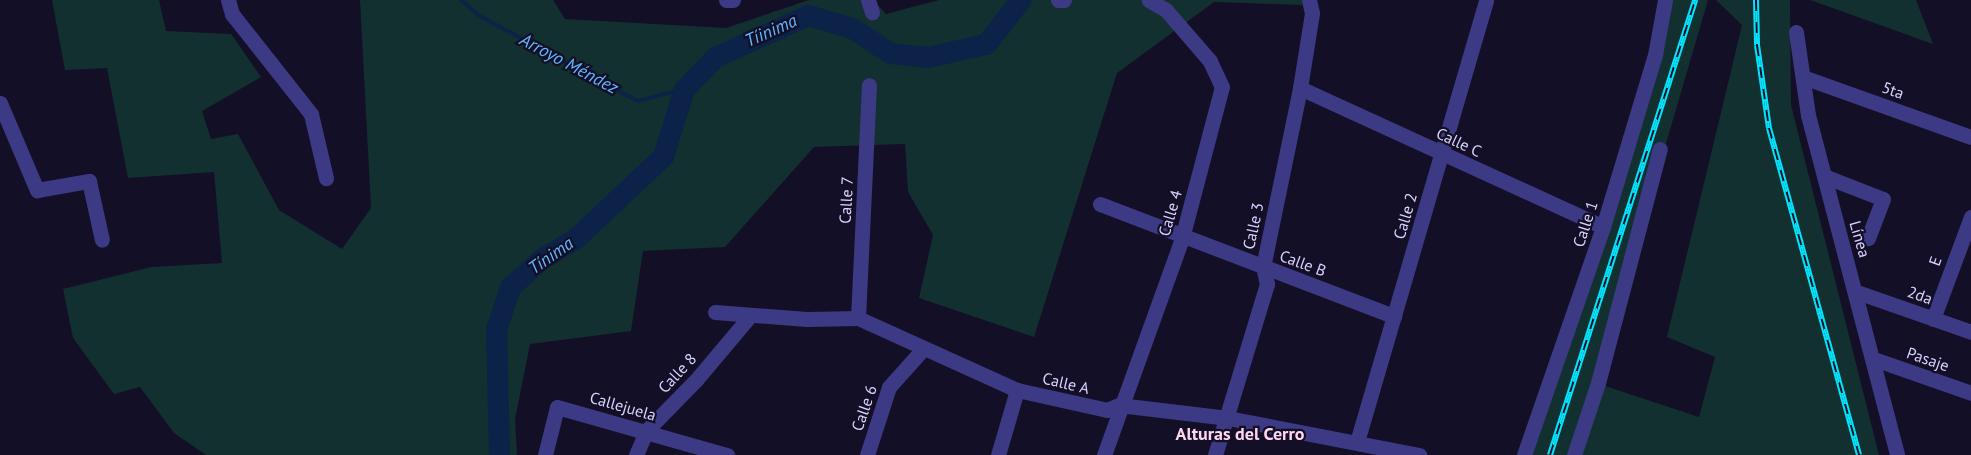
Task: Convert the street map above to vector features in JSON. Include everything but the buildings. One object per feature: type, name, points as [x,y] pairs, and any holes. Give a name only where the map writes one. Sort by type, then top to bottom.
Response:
[{"type":"street","points":[[228,0],[232,14],[311,114],[326,178]]},
{"type":"street","points":[[1058,0],[1064,0]]},
{"type":"street","name":"Calle 4","points":[[1104,455],[1119,405],[1182,238],[1222,87],[1210,61],[1166,10],[1149,0]]},
{"type":"street","name":"Calle 3","points":[[1215,455],[1267,284],[1263,267],[1300,88],[1312,13],[1310,0]]},
{"type":"street","name":"Calle 2","points":[[1357,442],[1485,0]]},
{"type":"street","name":"Calle 1","points":[[1524,455],[1603,227],[1655,55],[1665,0]]},
{"type":"street","name":"Línea","points":[[1796,32],[1808,115],[1857,291],[1897,455]]},
{"type":"street","name":"5ta","points":[[1803,77],[1971,137]]},
{"type":"street","name":"Calle 7","points":[[858,318],[869,85]]},
{"type":"street","name":"Calle C","points":[[1300,88],[1603,227]]},
{"type":"street","points":[[0,103],[37,190],[89,181],[102,240]]},
{"type":"street","points":[[1574,455],[1598,383],[1660,149]]},
{"type":"street","points":[[1824,176],[1883,199],[1868,238]]},
{"type":"street","name":"Calle B","points":[[1100,204],[1182,238],[1394,316]]},
{"type":"street","name":"E","points":[[1933,319],[1971,217]]},
{"type":"street","name":"2da","points":[[1857,291],[1971,332]]},
{"type":"street","name":"Calle A","points":[[715,312],[748,317],[858,318],[1017,390],[1107,410],[1119,405],[1228,418],[1419,455]]},
{"type":"street","name":"Calle 8","points":[[636,455],[646,431],[696,380],[748,317]]},
{"type":"street","name":"Calle 6","points":[[867,455],[889,387],[924,348]]},
{"type":"street","name":"Pasaje","points":[[1874,359],[1971,393]]},
{"type":"street","points":[[998,455],[1017,390]]},
{"type":"street","name":"Callejuela","points":[[545,455],[557,407],[727,455]]},
{"type":"green space","points":[[52,0],[159,0],[166,31],[231,34],[261,77],[202,111],[211,139],[238,134],[279,210],[342,249],[371,208],[360,0],[553,0],[565,19],[726,28],[809,0],[873,0],[886,14],[939,0],[1302,0],[1302,5],[1214,2],[1117,73],[1034,337],[919,298],[933,235],[908,192],[905,144],[814,147],[725,247],[643,251],[631,331],[530,344],[515,419],[517,455],[206,455],[174,433],[140,387],[114,394],[73,338],[63,289],[151,267],[222,263],[214,172],[128,178],[107,68],[65,70]]},
{"type":"green space","points":[[1664,0],[1708,0],[1596,383],[1699,417],[1715,357],[1667,337],[1742,25],[1716,0],[1790,0],[1791,105],[1879,455],[1525,455],[1603,227]]},
{"type":"green space","points":[[1810,0],[1916,0],[1933,44]]},
{"type":"waterway","name":"Arroyo Méndez","points":[[461,0],[478,15],[638,101],[684,89]]},
{"type":"waterway","name":"Tínima","points":[[499,455],[496,329],[510,287],[541,259],[576,238],[663,156],[684,89],[715,57],[808,15],[852,28],[890,53],[927,57],[986,44],[1020,0]]},
{"type":"railway","points":[[1550,455],[1695,0]]},
{"type":"railway","points":[[1756,0],[1757,45],[1769,128],[1859,455]]},
{"type":"district","name":"Alturas del Cerro","points":[[1240,434]]},
{"type":"water label","name":"Tíinima","points":[[771,31]]}]
